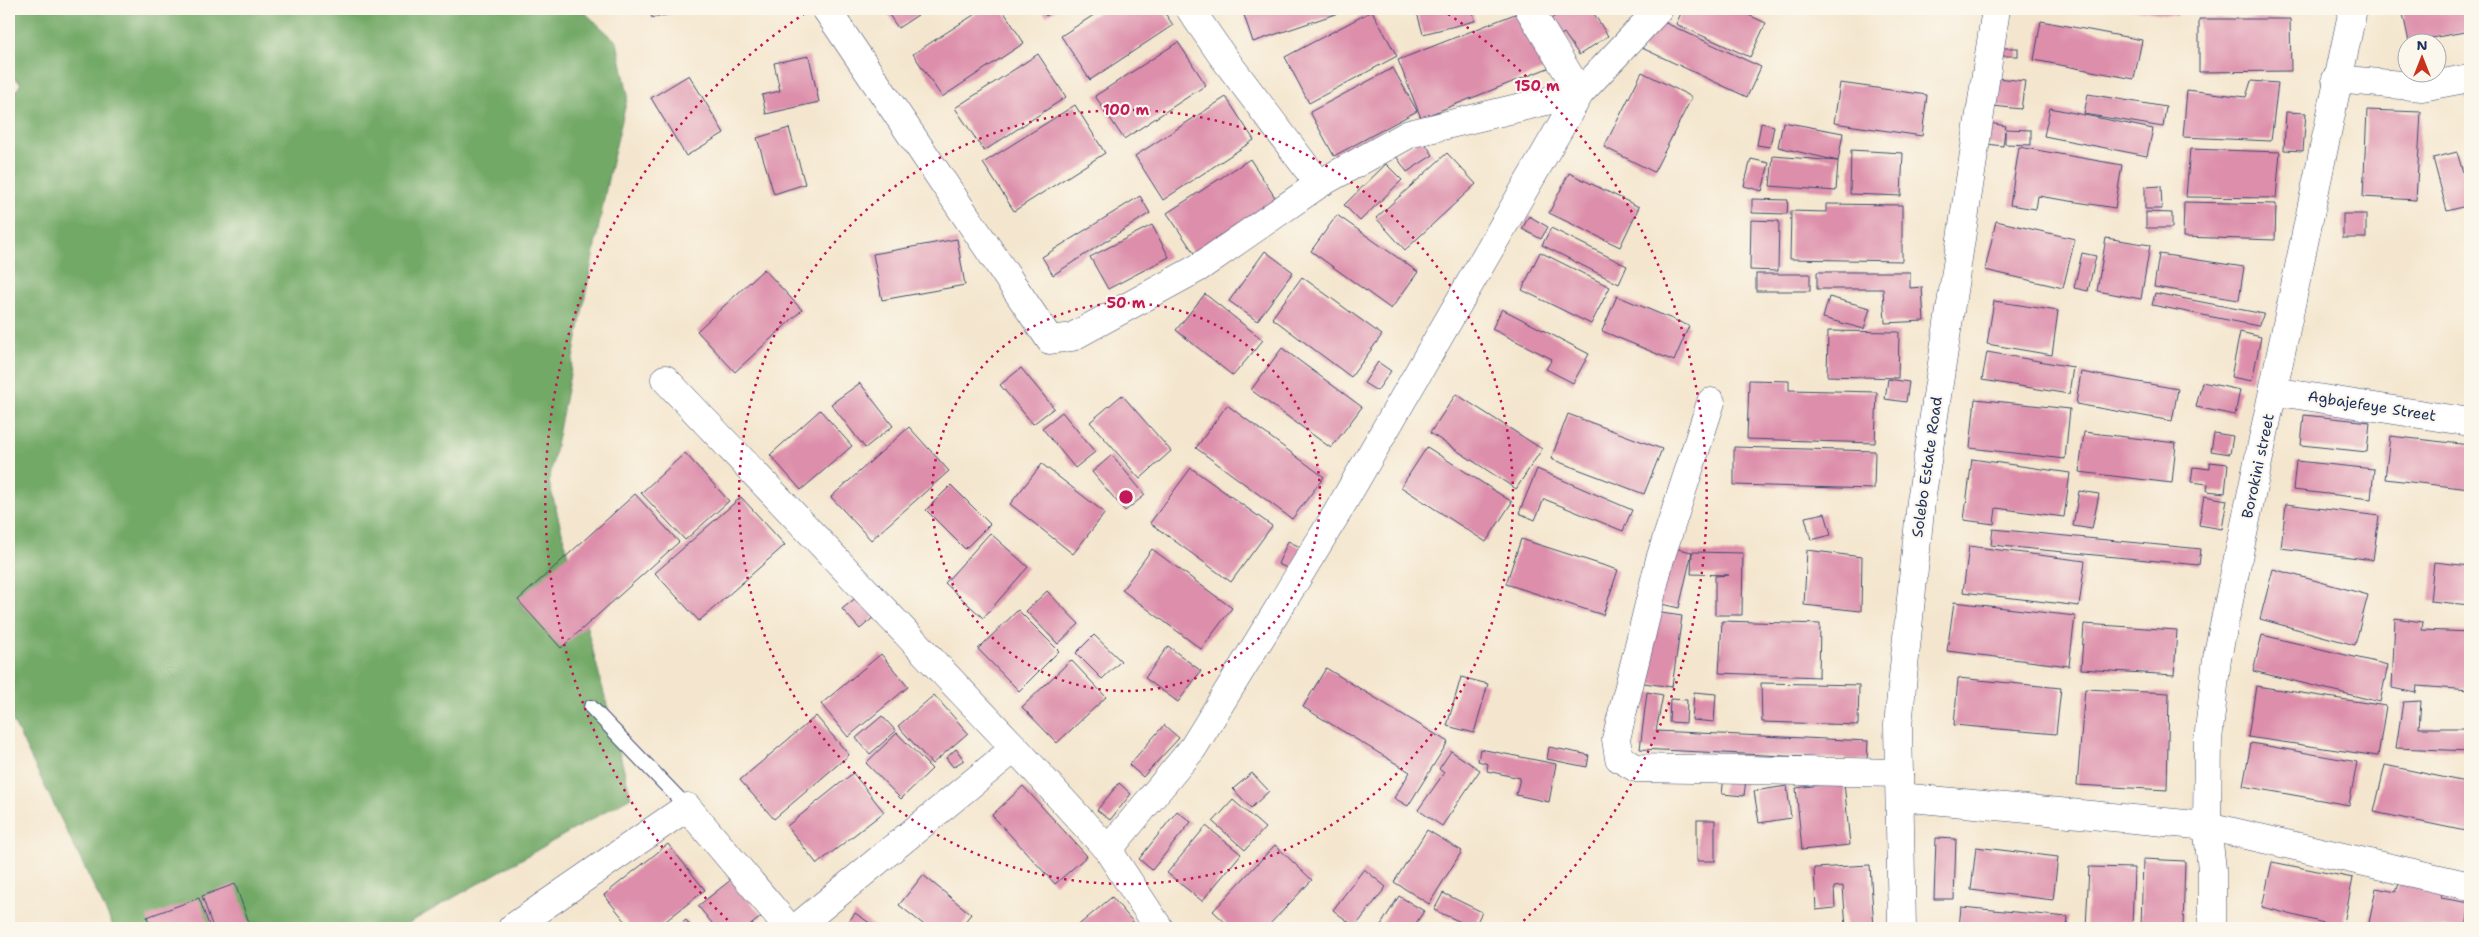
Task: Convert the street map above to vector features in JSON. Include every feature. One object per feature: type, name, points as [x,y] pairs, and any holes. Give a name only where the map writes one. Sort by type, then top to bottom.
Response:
[{"type":"street","points":[[826,9],[1050,340],[1072,337],[1198,268],[1320,184],[1408,134],[1580,94]]},
{"type":"street","points":[[1190,9],[1221,54],[1320,184]]},
{"type":"street","points":[[1529,9],[1580,94]]},
{"type":"street","points":[[1108,850],[1193,748],[1337,513],[1580,94],[1659,9]]},
{"type":"street","name":"Solebo Estate Road","points":[[1902,928],[1898,725],[1921,501],[1996,9]]},
{"type":"street","name":"Borokini street","points":[[2212,928],[2212,869],[2207,826],[2208,740],[2217,658],[2336,79],[2353,9]]},
{"type":"street","points":[[2336,79],[2422,87],[2470,78]]},
{"type":"street","points":[[665,379],[1015,748],[1108,850],[1159,928]]},
{"type":"street","name":"Agbajefeye Street","points":[[2273,391],[2470,422]]},
{"type":"street","points":[[1711,402],[1660,559],[1616,739],[1619,758],[1636,768],[1899,785],[2207,826],[2470,886]]},
{"type":"street","points":[[796,928],[1015,748]]},
{"type":"street","points":[[512,928],[687,807],[789,928]]},
{"type":"lane","points":[[591,707],[687,807]]},
{"type":"green space","points":[[9,9],[581,9],[617,42],[628,95],[608,179],[549,482],[631,797],[400,928],[114,928],[9,713],[9,103],[21,83],[9,74]]},
{"type":"building","points":[[650,9],[687,9],[687,10],[652,18]]},
{"type":"building","points":[[885,9],[927,9],[898,28]]},
{"type":"building","points":[[983,9],[1002,9],[1024,43],[942,97],[913,54]]},
{"type":"building","points":[[1041,9],[1057,9],[1046,16]]},
{"type":"building","points":[[1103,9],[1162,9],[1173,25],[1090,80],[1061,36]]},
{"type":"building","points":[[1242,9],[1350,9],[1253,42]]},
{"type":"building","points":[[1416,9],[1472,9],[1475,21],[1423,34]]},
{"type":"building","points":[[1565,9],[1591,9],[1608,36],[1579,55],[1564,33],[1561,35],[1551,19]]},
{"type":"building","points":[[1683,9],[1735,9],[1766,23],[1750,57],[1676,24]]},
{"type":"building","points":[[2131,9],[2179,9],[2178,16]]},
{"type":"building","points":[[2402,9],[2470,9],[2470,31],[2446,35],[2446,32],[2407,32]]},
{"type":"building","points":[[1525,10],[1548,68],[1421,118],[1398,60]]},
{"type":"building","points":[[1372,11],[1397,56],[1309,103],[1285,57]]},
{"type":"building","points":[[1657,19],[1761,67],[1747,97],[1642,48]]},
{"type":"building","points":[[2199,19],[2290,19],[2291,71],[2199,72]]},
{"type":"building","points":[[2041,21],[2142,40],[2134,79],[2034,60]]},
{"type":"building","points":[[1178,42],[1206,85],[1124,139],[1095,96]]},
{"type":"building","points":[[1998,48],[2018,48],[2018,56],[1998,56]]},
{"type":"building","points":[[1038,54],[1066,97],[984,151],[955,108]]},
{"type":"building","points":[[809,56],[819,102],[766,114],[762,95],[780,91],[774,63]]},
{"type":"building","points":[[1393,68],[1417,111],[1334,156],[1310,112]]},
{"type":"building","points":[[1642,72],[1692,97],[1654,172],[1604,147]]},
{"type":"building","points":[[689,75],[724,133],[686,156],[651,98]]},
{"type":"building","points":[[1996,78],[2025,81],[2021,109],[1993,106]]},
{"type":"building","points":[[2251,81],[2278,83],[2271,141],[2183,137],[2187,90],[2246,97]]},
{"type":"building","points":[[1840,83],[1927,95],[1922,136],[1834,123]]},
{"type":"building","points":[[2470,93],[2470,111],[2465,94]]},
{"type":"building","points":[[2088,94],[2166,107],[2163,127],[2084,114]]},
{"type":"building","points":[[1226,97],[1254,140],[1163,200],[1135,156]]},
{"type":"building","points":[[1075,105],[1105,153],[1014,211],[983,163]]},
{"type":"building","points":[[2050,108],[2153,129],[2147,156],[2044,136]]},
{"type":"building","points":[[2367,110],[2421,112],[2416,200],[2363,197]]},
{"type":"building","points":[[2286,112],[2306,113],[2303,151],[2284,150]]},
{"type":"building","points":[[1783,122],[1843,133],[1838,161],[1778,147]]},
{"type":"building","points":[[1761,123],[1774,126],[1770,147],[1757,145]]},
{"type":"building","points":[[1989,123],[2006,126],[2005,129],[2031,130],[2031,145],[2005,144],[2005,131],[2003,146],[1987,144]]},
{"type":"building","points":[[789,128],[805,184],[774,194],[757,138]]},
{"type":"building","points":[[1422,139],[1433,155],[1407,172],[1396,156]]},
{"type":"building","points":[[2019,147],[2122,165],[2115,208],[2038,196],[2036,209],[2010,205]]},
{"type":"building","points":[[2190,149],[2280,152],[2276,198],[2186,197]]},
{"type":"building","points":[[1851,150],[1903,153],[1901,196],[1850,194]]},
{"type":"building","points":[[2457,152],[2470,196],[2470,205],[2447,211],[2433,158]]},
{"type":"building","points":[[1447,153],[1476,184],[1405,250],[1376,218]]},
{"type":"building","points":[[1773,156],[1838,161],[1836,191],[1770,186]]},
{"type":"building","points":[[1250,159],[1278,202],[1196,256],[1167,213]]},
{"type":"building","points":[[1751,159],[1769,163],[1762,191],[1744,186]]},
{"type":"building","points":[[1386,164],[1402,180],[1360,221],[1344,205]]},
{"type":"building","points":[[1569,173],[1639,207],[1620,247],[1549,213]]},
{"type":"building","points":[[2161,186],[2162,209],[2145,209],[2145,187]]},
{"type":"building","points":[[1140,196],[1150,213],[1053,275],[1042,257]]},
{"type":"building","points":[[1752,199],[1788,200],[1787,214],[1752,213]]},
{"type":"building","points":[[2184,202],[2276,204],[2275,240],[2183,237]]},
{"type":"building","points":[[1826,204],[1902,205],[1902,261],[1790,259],[1791,211],[1826,212]]},
{"type":"building","points":[[2146,212],[2172,213],[2172,228],[2146,228]]},
{"type":"building","points":[[2343,214],[2366,214],[2366,238],[2343,238]]},
{"type":"building","points":[[1337,215],[1418,272],[1391,309],[1311,251]]},
{"type":"building","points":[[1529,216],[1548,227],[1541,239],[1522,229]]},
{"type":"building","points":[[1751,220],[1779,221],[1778,271],[1750,270]]},
{"type":"building","points":[[1996,221],[2075,239],[2063,288],[1985,270]]},
{"type":"building","points":[[1152,225],[1169,257],[1108,289],[1090,257]]},
{"type":"building","points":[[1551,228],[1627,266],[1619,284],[1542,245]]},
{"type":"building","points":[[2106,238],[2150,245],[2141,299],[2097,291]]},
{"type":"building","points":[[957,239],[965,285],[882,300],[873,254]]},
{"type":"building","points":[[1265,251],[1293,272],[1257,321],[1229,301]]},
{"type":"building","points":[[1540,252],[1610,287],[1591,324],[1522,290]]},
{"type":"building","points":[[2082,253],[2096,256],[2088,291],[2074,288]]},
{"type":"building","points":[[2159,254],[2244,267],[2239,300],[2154,287]]},
{"type":"building","points":[[764,269],[802,310],[735,372],[697,331]]},
{"type":"building","points":[[1817,272],[1910,272],[1910,288],[1922,287],[1924,321],[1885,323],[1883,289],[1817,289]]},
{"type":"building","points":[[1756,274],[1810,274],[1810,291],[1756,291]]},
{"type":"building","points":[[1302,277],[1382,335],[1351,377],[1272,318]]},
{"type":"building","points":[[2155,293],[2264,314],[2258,326],[2152,305]]},
{"type":"building","points":[[1205,294],[1263,340],[1233,376],[1176,330]]},
{"type":"building","points":[[1617,296],[1689,326],[1674,361],[1602,331]]},
{"type":"building","points":[[1829,297],[1870,308],[1864,329],[1823,318]]},
{"type":"building","points":[[1994,301],[2058,311],[2052,355],[1987,344]]},
{"type":"building","points":[[1502,309],[1589,354],[1573,383],[1546,369],[1552,359],[1492,329]]},
{"type":"building","points":[[1828,331],[1899,332],[1898,378],[1827,376]]},
{"type":"building","points":[[2240,332],[2261,337],[2252,381],[2231,377]]},
{"type":"building","points":[[1282,348],[1362,407],[1331,448],[1251,390]]},
{"type":"building","points":[[1987,352],[2073,367],[2069,394],[1982,380]]},
{"type":"building","points":[[1378,362],[1391,371],[1377,391],[1364,383]]},
{"type":"building","points":[[1021,368],[1054,408],[1033,424],[1000,385]]},
{"type":"building","points":[[2081,372],[2178,389],[2172,421],[2076,404]]},
{"type":"building","points":[[1888,379],[1909,382],[1906,402],[1885,399]]},
{"type":"building","points":[[1749,380],[1789,381],[1789,390],[1877,392],[1875,443],[1747,439]]},
{"type":"building","points":[[2202,382],[2240,390],[2235,415],[2196,407]]},
{"type":"building","points":[[860,383],[893,426],[865,448],[831,404]]},
{"type":"building","points":[[1456,394],[1542,449],[1516,489],[1430,433]]},
{"type":"building","points":[[1122,395],[1171,451],[1140,479],[1090,422]]},
{"type":"building","points":[[1975,399],[2070,409],[2065,459],[1970,448]]},
{"type":"building","points":[[1227,405],[1324,477],[1292,519],[1196,448]]},
{"type":"building","points":[[820,410],[852,446],[801,490],[770,455]]},
{"type":"building","points":[[1062,412],[1095,452],[1075,468],[1042,428]]},
{"type":"building","points":[[1568,414],[1662,449],[1644,494],[1551,459]]},
{"type":"building","points":[[2304,415],[2370,422],[2367,452],[2301,445]]},
{"type":"building","points":[[909,427],[949,471],[871,540],[831,497]]},
{"type":"building","points":[[2084,432],[2176,443],[2172,483],[2079,472]]},
{"type":"building","points":[[2214,433],[2233,436],[2230,454],[2211,451]]},
{"type":"building","points":[[2390,436],[2470,445],[2470,489],[2385,479]]},
{"type":"building","points":[[1427,447],[1512,502],[1486,542],[1401,487]]},
{"type":"building","points":[[1734,447],[1875,451],[1874,489],[1734,485]]},
{"type":"building","points":[[685,453],[729,501],[685,540],[641,493]]},
{"type":"building","points":[[1112,455],[1145,495],[1125,511],[1092,472]]},
{"type":"building","points":[[1972,459],[2070,473],[2064,517],[1996,508],[1994,524],[1964,520]]},
{"type":"building","points":[[2296,461],[2374,469],[2371,499],[2293,490]]},
{"type":"building","points":[[2210,462],[2228,464],[2225,493],[2207,491],[2208,484],[2191,482],[2193,467],[2210,469]]},
{"type":"building","points":[[1042,464],[1105,513],[1073,554],[1010,504]]},
{"type":"building","points":[[1191,468],[1272,526],[1231,582],[1150,523]]},
{"type":"building","points":[[1537,469],[1632,510],[1623,531],[1544,499],[1535,520],[1519,513]]},
{"type":"building","points":[[951,485],[990,524],[965,549],[926,510]]},
{"type":"building","points":[[2079,491],[2099,494],[2092,529],[2073,526]]},
{"type":"building","points":[[635,494],[679,542],[561,648],[518,600]]},
{"type":"building","points":[[2204,496],[2227,500],[2222,529],[2199,525]]},
{"type":"building","points":[[741,497],[785,545],[699,621],[655,573]]},
{"type":"building","points":[[2286,504],[2379,516],[2373,560],[2281,548]]},
{"type":"building","points":[[1825,513],[1831,535],[1811,540],[1805,517]]},
{"type":"building","points":[[1993,529],[2201,549],[2199,565],[1991,545]]},
{"type":"building","points":[[990,533],[1028,567],[983,618],[945,583]]},
{"type":"building","points":[[1521,539],[1618,570],[1603,615],[1506,584]]},
{"type":"building","points":[[1288,541],[1302,548],[1292,570],[1278,564]]},
{"type":"building","points":[[1969,546],[2085,561],[2079,606],[1963,592]]},
{"type":"building","points":[[1669,547],[1692,552],[1679,608],[1657,603]]},
{"type":"building","points":[[1152,549],[1232,608],[1201,649],[1122,590]]},
{"type":"building","points":[[1807,550],[1862,557],[1861,611],[1804,605]]},
{"type":"building","points":[[1692,552],[1743,553],[1742,615],[1715,615],[1715,576],[1729,575],[1691,574]]},
{"type":"building","points":[[2434,562],[2470,566],[2470,605],[2430,601]]},
{"type":"building","points":[[2273,569],[2368,595],[2355,645],[2260,619]]},
{"type":"building","points":[[1047,591],[1079,624],[1058,644],[1026,611]]},
{"type":"building","points":[[857,597],[874,617],[860,629],[842,609]]},
{"type":"building","points":[[1954,602],[2075,616],[2069,666],[1947,651]]},
{"type":"building","points":[[1018,610],[1059,651],[1019,691],[978,649]]},
{"type":"building","points":[[1654,612],[1682,616],[1672,687],[1644,683]]},
{"type":"building","points":[[2395,618],[2423,622],[2422,630],[2470,632],[2470,690],[2417,686],[2416,693],[2392,688]]},
{"type":"building","points":[[1722,621],[1820,624],[1819,677],[1719,673]]},
{"type":"building","points":[[2084,624],[2177,630],[2174,675],[2081,669]]},
{"type":"building","points":[[1094,635],[1121,661],[1102,679],[1076,653]]},
{"type":"building","points":[[2262,635],[2388,665],[2380,702],[2253,671]]},
{"type":"building","points":[[1168,646],[1201,671],[1178,702],[1145,678]]},
{"type":"building","points":[[881,654],[908,687],[848,737],[821,704]]},
{"type":"building","points":[[1071,660],[1106,697],[1057,743],[1022,707]]},
{"type":"building","points":[[1326,668],[1448,742],[1408,806],[1394,798],[1410,772],[1303,707]]},
{"type":"building","points":[[1461,677],[1488,684],[1474,733],[1447,726]]},
{"type":"building","points":[[1958,678],[2061,688],[2056,734],[1954,725]]},
{"type":"building","points":[[1761,683],[1859,685],[1858,725],[1762,722]]},
{"type":"building","points":[[2256,686],[2386,706],[2378,756],[2248,737]]},
{"type":"building","points":[[2085,689],[2169,693],[2167,790],[2077,785]]},
{"type":"building","points":[[1647,692],[1663,695],[1656,731],[1868,741],[1867,760],[1640,749]]},
{"type":"building","points":[[1694,692],[1716,694],[1714,722],[1692,720]]},
{"type":"building","points":[[934,695],[968,733],[932,764],[898,726]]},
{"type":"building","points":[[1670,699],[1687,700],[1686,723],[1669,722]]},
{"type":"building","points":[[2421,701],[2419,728],[2470,728],[2470,751],[2396,748],[2403,702]]},
{"type":"building","points":[[816,716],[849,755],[774,819],[740,780]]},
{"type":"building","points":[[882,716],[896,731],[870,754],[856,738]]},
{"type":"building","points":[[1164,725],[1179,738],[1143,777],[1129,765]]},
{"type":"building","points":[[897,733],[932,769],[901,799],[866,763]]},
{"type":"building","points":[[2251,743],[2357,762],[2349,805],[2243,786]]},
{"type":"building","points":[[1549,747],[1589,755],[1587,767],[1547,759]]},
{"type":"building","points":[[956,749],[964,760],[953,767],[946,758]]},
{"type":"building","points":[[1480,749],[1556,764],[1549,802],[1516,795],[1520,778],[1487,771],[1488,764],[1478,761]]},
{"type":"building","points":[[1451,751],[1480,770],[1442,826],[1418,810],[1444,773],[1439,769]]},
{"type":"building","points":[[2385,765],[2470,783],[2470,832],[2374,812]]},
{"type":"building","points":[[853,773],[884,812],[817,864],[787,826]]},
{"type":"building","points":[[1252,773],[1269,791],[1251,808],[1233,789]]},
{"type":"building","points":[[1724,777],[1746,779],[1744,796],[1722,794]]},
{"type":"building","points":[[1844,782],[1850,845],[1802,850],[1796,788]]},
{"type":"building","points":[[1119,783],[1131,794],[1110,820],[1097,810]]},
{"type":"building","points":[[1023,786],[1087,856],[1055,884],[992,815]]},
{"type":"building","points":[[1787,786],[1791,818],[1759,823],[1754,791]]},
{"type":"building","points":[[1233,800],[1265,828],[1245,850],[1213,822]]},
{"type":"building","points":[[1177,811],[1191,822],[1152,870],[1139,859]]},
{"type":"building","points":[[1697,820],[1715,820],[1715,861],[1697,861]]},
{"type":"building","points":[[1206,826],[1241,854],[1202,901],[1167,873]]},
{"type":"building","points":[[1427,830],[1462,851],[1429,904],[1394,882]]},
{"type":"building","points":[[1936,838],[1956,839],[1954,899],[1934,899]]},
{"type":"building","points":[[668,844],[705,890],[657,928],[631,928],[604,895]]},
{"type":"building","points":[[1275,845],[1312,880],[1266,928],[1231,928],[1213,911]]},
{"type":"building","points":[[1976,847],[2058,857],[2053,900],[1971,890]]},
{"type":"building","points":[[2143,859],[2185,861],[2183,928],[2141,928]]},
{"type":"building","points":[[2272,862],[2353,878],[2343,928],[2262,907]]},
{"type":"building","points":[[1870,865],[1874,928],[1846,928],[1843,886],[1834,887],[1835,908],[1816,910],[1814,868]]},
{"type":"building","points":[[2089,867],[2134,868],[2132,928],[2086,928]]},
{"type":"building","points":[[1364,869],[1386,887],[1355,927],[1333,910]]},
{"type":"building","points":[[923,875],[971,914],[960,928],[928,928],[899,905]]},
{"type":"building","points":[[2401,878],[2442,888],[2441,898],[2470,903],[2466,928],[2368,928],[2376,888],[2396,892]]},
{"type":"building","points":[[732,879],[762,916],[747,928],[716,928],[698,906]]},
{"type":"building","points":[[235,884],[251,928],[213,928],[202,896]]},
{"type":"building","points":[[1443,893],[1482,912],[1474,928],[1434,910]]},
{"type":"building","points":[[1399,896],[1424,911],[1413,928],[1379,928]]},
{"type":"building","points":[[1112,897],[1138,928],[1075,928]]},
{"type":"building","points":[[199,898],[210,928],[151,928],[147,917]]},
{"type":"building","points":[[1961,907],[2068,917],[2067,928],[1959,928]]},
{"type":"building","points":[[855,913],[877,928],[844,928]]},
{"type":"building","points":[[686,920],[692,928],[675,928]]}]
